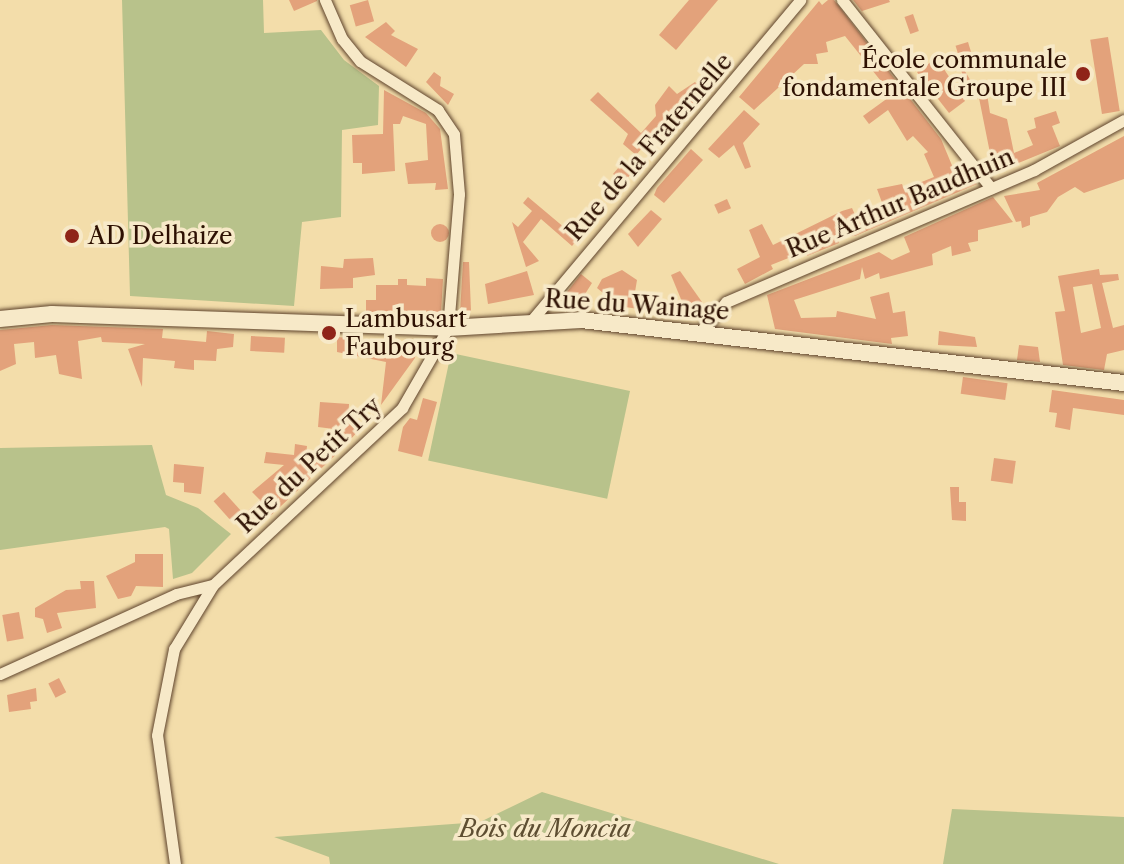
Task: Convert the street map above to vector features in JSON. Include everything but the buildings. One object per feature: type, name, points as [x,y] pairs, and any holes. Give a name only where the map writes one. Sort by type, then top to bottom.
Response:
[{"type":"main road","name":"Rue du Wainage","points":[[0,319],[52,314],[448,328],[581,320],[1124,383]]},
{"type":"street","points":[[325,0],[342,39],[360,61],[438,110],[454,134],[459,194],[448,328]]},
{"type":"street","name":"Rue de la Fraternelle","points":[[531,321],[662,171],[800,0]]},
{"type":"street","points":[[842,0],[991,188]]},
{"type":"street","name":"Rue Arthur Baudhuin","points":[[699,333],[726,302],[1076,150],[1124,120]]},
{"type":"street","name":"Rue du Petit Try","points":[[175,864],[160,776],[160,697],[174,649],[213,585],[402,408],[448,328]]},
{"type":"street","name":"Rue du Petit Try","points":[[0,674],[176,594],[213,585]]},
{"type":"green space","points":[[122,0],[263,0],[264,33],[321,30],[344,60],[379,86],[378,125],[342,130],[341,217],[302,222],[294,306],[130,296]]},
{"type":"green space","points":[[451,353],[630,391],[607,499],[428,461]]},
{"type":"green space","points":[[152,445],[166,495],[198,508],[231,534],[192,573],[173,579],[169,529],[165,527],[0,550],[0,448]]},
{"type":"green space","name":"Bois du Moncia","points":[[542,792],[779,864],[330,864],[329,857],[274,837],[480,822]]},
{"type":"green space","points":[[952,809],[1124,817],[1124,864],[943,864]]},
{"type":"place","name":"École communale fondamentale Groupe III","points":[[1083,74]]},
{"type":"place","name":"AD Delhaize","points":[[72,236]]},
{"type":"place","name":"Lambusart Faubourg","points":[[329,333]]}]
